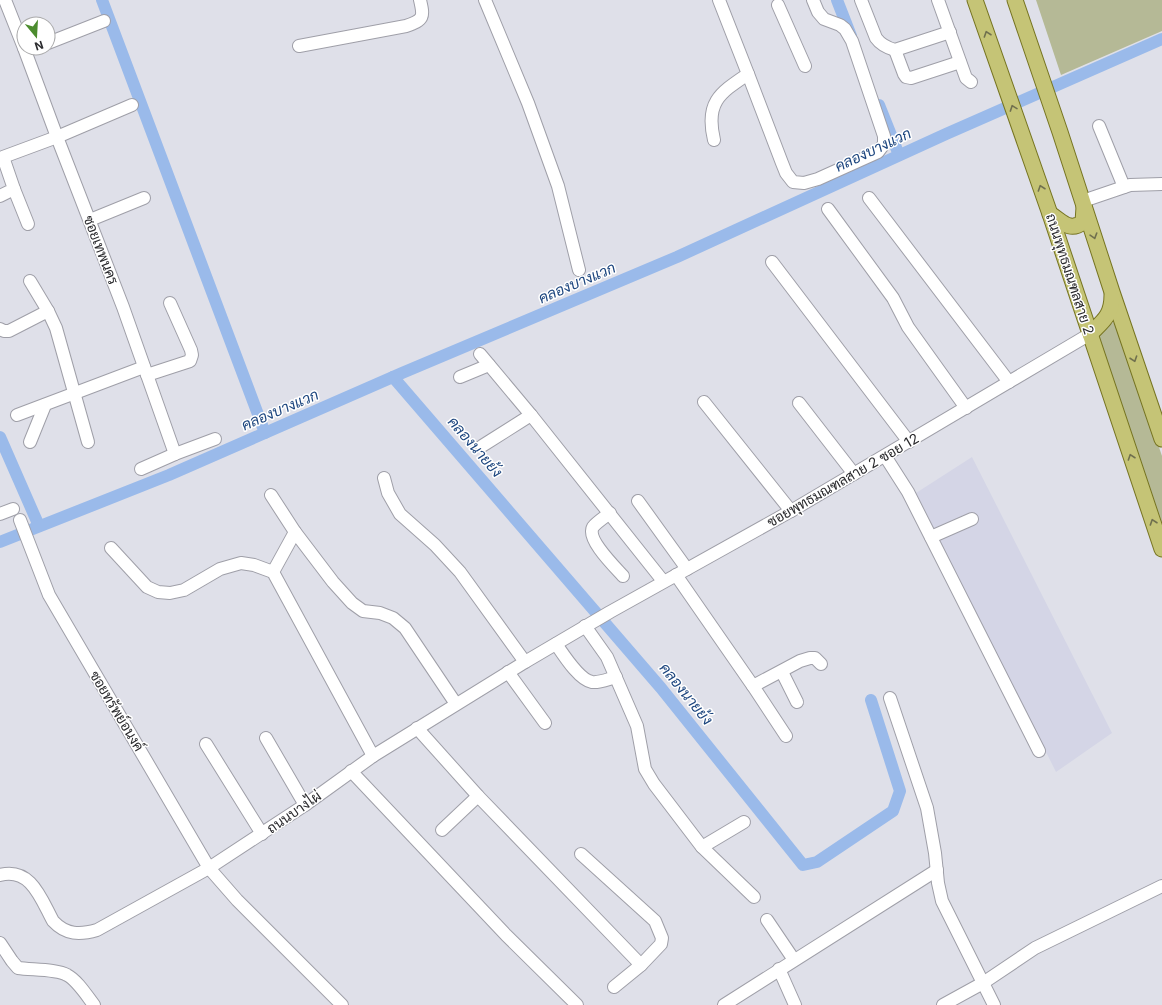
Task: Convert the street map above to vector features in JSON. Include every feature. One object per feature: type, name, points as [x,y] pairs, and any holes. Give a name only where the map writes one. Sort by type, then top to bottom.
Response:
[{"type":"main road","name":"ถนนพุทธมณฑลสาย 2","points":[[975,0],[1050,214],[1162,549]]},
{"type":"main road","points":[[1014,0],[1162,436]]},
{"type":"main road","points":[[1050,214],[1061,222],[1073,227],[1083,222],[1084,203]]},
{"type":"main road","points":[[1090,334],[1108,315],[1112,303],[1112,292]]},
{"type":"street","name":"ซอยเทพนคร","points":[[6,0],[16,23]]},
{"type":"street","points":[[299,46],[416,23],[421,19],[423,13],[420,0]]},
{"type":"street","points":[[485,0],[528,103],[558,186],[579,270]]},
{"type":"street","points":[[724,2],[748,74],[786,173],[794,182],[804,183],[818,179],[878,152],[884,144],[884,136],[852,41],[845,29],[840,25],[824,19],[818,12],[813,0]]},
{"type":"street","points":[[861,0],[879,42],[887,48],[895,50],[950,32]]},
{"type":"street","points":[[938,0],[966,78],[971,82]]},
{"type":"street","points":[[781,2],[793,41],[805,66]]},
{"type":"street","points":[[56,40],[104,21]]},
{"type":"street","points":[[895,50],[904,74],[906,77],[911,78],[960,62]]},
{"type":"street","name":"ซอยเทพนคร","points":[[29,56],[57,136],[123,307],[174,454]]},
{"type":"street","points":[[714,140],[712,131],[712,115],[715,102],[720,94],[748,74]]},
{"type":"street","points":[[28,224],[1,157],[132,105]]},
{"type":"street","points":[[1099,126],[1124,188]]},
{"type":"street","points":[[1084,203],[1130,185],[1162,184]]},
{"type":"street","points":[[0,196],[14,189]]},
{"type":"street","points":[[90,220],[144,198]]},
{"type":"street","points":[[869,198],[1010,382]]},
{"type":"street","points":[[828,209],[893,298],[908,327],[966,408]]},
{"type":"street","points":[[772,262],[909,442]]},
{"type":"street","points":[[30,281],[48,311],[56,328],[88,442]]},
{"type":"street","points":[[17,416],[75,394],[146,371],[190,361],[192,358],[191,350],[170,302]]},
{"type":"street","points":[[0,329],[4,331],[9,330],[48,311]]},
{"type":"street","name":"ซอยพุทธมณฑลสาย 2 ซอย 12","points":[[590,624],[791,511],[1090,334]]},
{"type":"street","points":[[480,354],[610,512],[663,582]]},
{"type":"street","points":[[460,377],[489,365]]},
{"type":"street","points":[[704,402],[791,511]]},
{"type":"street","points":[[799,403],[854,474]]},
{"type":"street","points":[[30,442],[45,405]]},
{"type":"street","points":[[482,446],[531,415]]},
{"type":"street","points":[[141,469],[174,454],[215,439]]},
{"type":"street","points":[[885,456],[908,492],[1039,751]]},
{"type":"street","points":[[384,478],[388,493],[400,514],[435,545],[460,572],[526,662]]},
{"type":"street","points":[[271,494],[295,532],[333,582],[352,603],[363,611],[380,613],[393,618],[405,628],[456,704]]},
{"type":"street","points":[[638,501],[687,569]]},
{"type":"street","points":[[0,514],[13,509]]},
{"type":"street","points":[[610,512],[593,528],[591,534],[594,543],[623,576]]},
{"type":"street","points":[[931,537],[972,519]]},
{"type":"street","name":"ซอยทรัพย์อนงค์","points":[[20,520],[49,595],[209,868],[237,900],[342,1005]]},
{"type":"street","points":[[272,572],[295,532]]},
{"type":"street","points":[[111,548],[147,587],[158,592],[170,593],[184,590],[220,569],[241,564],[254,565],[272,572],[373,756]]},
{"type":"street","points":[[676,575],[786,736]]},
{"type":"street","points":[[590,624],[607,657],[637,726],[645,769],[654,784],[702,847],[754,897]]},
{"type":"street","name":"ถนนบางไผ่","points":[[0,876],[6,874],[17,874],[31,882],[57,926],[75,934],[84,934],[97,930],[209,868],[305,805],[373,756],[508,672],[590,624]]},
{"type":"street","points":[[556,644],[580,675],[590,682],[600,682],[616,677]]},
{"type":"street","points":[[753,686],[810,658],[815,658],[821,664]]},
{"type":"street","points":[[508,672],[545,723]]},
{"type":"street","points":[[782,672],[797,702]]},
{"type":"street","points":[[890,698],[927,808],[942,901],[994,1005]]},
{"type":"street","points":[[417,728],[478,796],[641,965]]},
{"type":"street","points":[[266,738],[305,805]]},
{"type":"street","points":[[206,744],[262,834]]},
{"type":"street","points":[[351,771],[506,935],[577,1005]]},
{"type":"street","points":[[442,830],[478,796]]},
{"type":"street","points":[[702,847],[744,822]]},
{"type":"street","points":[[581,854],[655,921],[662,938],[660,944],[641,965],[614,987]]},
{"type":"street","points":[[724,1005],[937,870]]},
{"type":"street","points":[[943,1005],[983,984],[1035,948],[1162,886]]},
{"type":"street","points":[[767,920],[794,960]]},
{"type":"street","points":[[0,943],[18,968],[56,971],[68,975],[94,1005]]},
{"type":"street","points":[[779,969],[795,1005]]},
{"type":"shaded area","points":[[972,457],[1112,733],[1056,772],[916,493]]},
{"type":"green space","points":[[1036,0],[1162,0],[1162,31],[1061,75]]},
{"type":"green space","points":[[1116,321],[1162,456],[1162,533],[1098,337],[1106,327]]},
{"type":"waterway","points":[[102,0],[265,433]]},
{"type":"waterway","points":[[837,0],[851,36]]},
{"type":"waterway","name":"คลองบางแวก","points":[[0,542],[169,475],[402,373],[677,257],[946,134],[1162,39]]},
{"type":"waterway","points":[[879,105],[899,155]]},
{"type":"waterway","name":"คลองนายย้ง","points":[[393,377],[661,688],[803,865],[817,862],[893,811],[900,791],[871,700]]},
{"type":"waterway","points":[[0,437],[39,526]]}]
